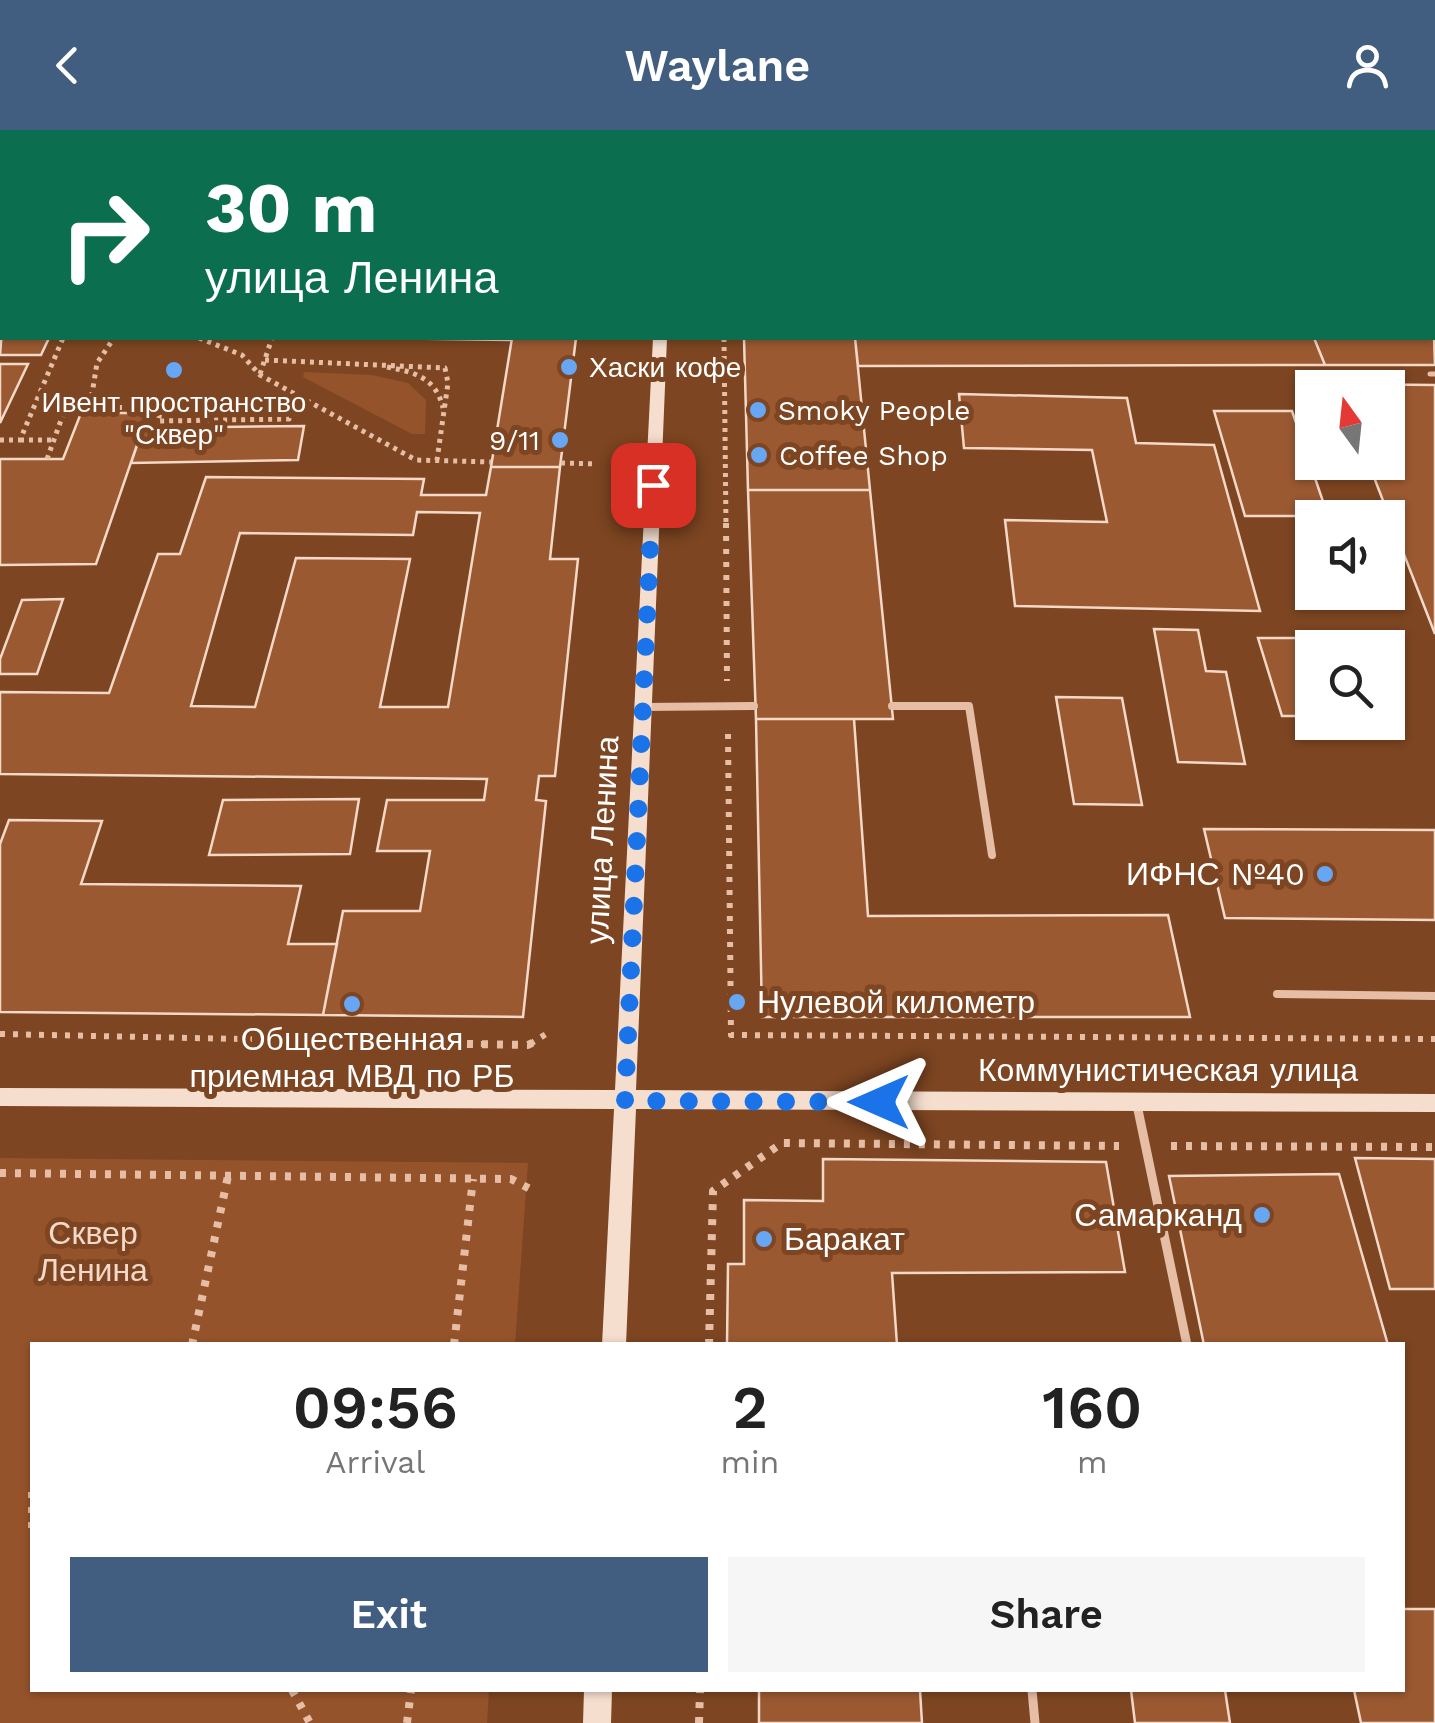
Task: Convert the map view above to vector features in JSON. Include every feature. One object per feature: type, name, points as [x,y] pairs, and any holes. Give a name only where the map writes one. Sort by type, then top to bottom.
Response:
[{"type":"main road","name":"улица Ленина","points":[[614,1342],[660,340]]},
{"type":"main road","name":"Коммунистическая улица","points":[[0,1096],[1435,1103]]},
{"type":"main road","points":[[596,1723],[598,1692]]},
{"type":"lane","points":[[643,707],[754,706]]},
{"type":"lane","points":[[892,706],[969,706],[992,855]]},
{"type":"lane","points":[[1276,994],[1435,996]]},
{"type":"lane","points":[[1137,1102],[1186,1342]]},
{"type":"lane","points":[[1032,1692],[1036,1723]]},
{"type":"path","points":[[20,440],[62,340]]},
{"type":"path","points":[[46,459],[64,412],[92,394],[97,360],[111,340]]},
{"type":"path","points":[[204,340],[242,355],[260,376],[416,460],[492,462]]},
{"type":"path","points":[[260,376],[271,340]]},
{"type":"path","points":[[265,360],[445,368],[448,383],[437,460]]},
{"type":"path","points":[[356,363],[428,377],[436,384],[444,414]]},
{"type":"path","points":[[73,407],[153,408],[160,413],[158,421],[289,419],[295,396]]},
{"type":"path","points":[[0,440],[53,440]]},
{"type":"path","points":[[561,463],[598,464]]},
{"type":"path","points":[[0,1034],[528,1045],[551,1031]]},
{"type":"path","points":[[732,1035],[1435,1040]]},
{"type":"path","points":[[709,1342],[713,1191],[782,1143],[1435,1147]]},
{"type":"path","points":[[0,1173],[511,1179],[532,1190]]},
{"type":"path","points":[[193,1342],[228,1176]]},
{"type":"path","points":[[454,1342],[474,1178]]},
{"type":"path","points":[[293,1692],[310,1723]]},
{"type":"path","points":[[407,1723],[411,1692]]},
{"type":"path","points":[[699,1723],[700,1692]]},
{"type":"green space","points":[[304,372],[372,375],[408,383],[426,400],[425,434],[412,434],[303,377]]},
{"type":"green space","name":"Сквер Ленина","points":[[0,1158],[528,1163],[515,1342],[30,1342],[30,1692],[489,1692],[487,1723],[0,1723]]},
{"type":"building","points":[[1,340],[48,340],[41,355],[0,355]]},
{"type":"building","points":[[512,340],[576,340],[560,467],[491,467]]},
{"type":"building","points":[[744,340],[855,340],[870,490],[748,490]]},
{"type":"building","points":[[855,340],[1315,340],[1325,365],[858,366]]},
{"type":"building","points":[[1315,340],[1434,340],[1435,365],[1325,365]]},
{"type":"building","points":[[0,364],[28,364],[0,423]]},
{"type":"building","points":[[1405,385],[1435,385],[1435,634],[1405,557],[1405,500],[1383,500],[1375,480],[1405,480]]},
{"type":"building","points":[[959,394],[1127,398],[1136,443],[1214,445],[1260,611],[1015,606],[1005,520],[1107,522],[1092,450],[964,448]]},
{"type":"building","points":[[1214,411],[1292,411],[1295,480],[1316,480],[1323,500],[1295,500],[1295,516],[1245,516]]},
{"type":"building","points":[[81,413],[148,413],[96,564],[0,565],[0,459],[63,459]]},
{"type":"building","points":[[304,426],[298,460],[131,463],[143,428]]},
{"type":"building","points":[[491,467],[560,467],[550,559],[578,559],[555,776],[539,776],[536,800],[546,801],[523,1017],[323,1015],[343,911],[420,911],[430,851],[377,851],[387,800],[484,800],[487,779],[0,774],[0,692],[109,693],[158,554],[180,554],[206,477],[424,479],[421,495],[486,495]],"holes":[[[417,512],[480,513],[448,707],[380,707],[410,559],[296,558],[255,707],[191,706],[240,533],[413,535]]]},
{"type":"building","points":[[748,490],[870,490],[893,719],[756,719]]},
{"type":"building","points":[[63,599],[37,674],[0,674],[0,659],[22,600]]},
{"type":"building","points":[[1154,629],[1198,630],[1206,671],[1226,672],[1245,764],[1178,762]]},
{"type":"building","points":[[1258,638],[1295,638],[1295,716],[1282,716]]},
{"type":"building","points":[[1056,697],[1122,698],[1142,805],[1074,804]]},
{"type":"building","points":[[756,719],[854,719],[868,916],[1168,915],[1190,1017],[762,1017]]},
{"type":"building","points":[[359,799],[350,854],[209,855],[223,800]]},
{"type":"building","points":[[9,820],[102,821],[81,884],[301,886],[288,944],[337,944],[323,1015],[0,1012],[0,844]]},
{"type":"building","name":"ИФНС №40","points":[[1204,829],[1435,830],[1435,920],[1225,918]]},
{"type":"building","points":[[1355,1158],[1435,1159],[1435,1289],[1390,1289]]},
{"type":"building","points":[[823,1159],[1106,1162],[1125,1272],[892,1273],[897,1342],[727,1342],[728,1264],[744,1264],[744,1200],[823,1201]]},
{"type":"building","points":[[1339,1174],[1387,1342],[1203,1342],[1169,1176]]},
{"type":"building","points":[[1405,1609],[1435,1609],[1435,1723],[1361,1723],[1354,1692],[1405,1692]]},
{"type":"building","points":[[759,1692],[920,1692],[922,1723],[759,1723]]},
{"type":"building","points":[[1131,1692],[1225,1692],[1230,1723],[1135,1723]]},
{"type":"place","name":"Хаски кофе","points":[[569,367]]},
{"type":"place","name":"Ивент пространство \"Сквер\"","points":[[174,370]]},
{"type":"place","name":"Smoky People","points":[[758,410]]},
{"type":"place","name":"9/11","points":[[560,440]]},
{"type":"place","name":"Coffee Shop","points":[[759,455]]},
{"type":"place","name":"ИФНС №40","points":[[1325,874]]},
{"type":"place","name":"Нулевой километр","points":[[737,1002]]},
{"type":"place","name":"Общественная приемная МВД по РБ","points":[[352,1004]]},
{"type":"place","name":"Самарканд","points":[[1262,1215]]},
{"type":"place","name":"Баракат","points":[[764,1239]]},
{"type":"route","points":[[653,485],[625,1101],[879,1102]]}]
